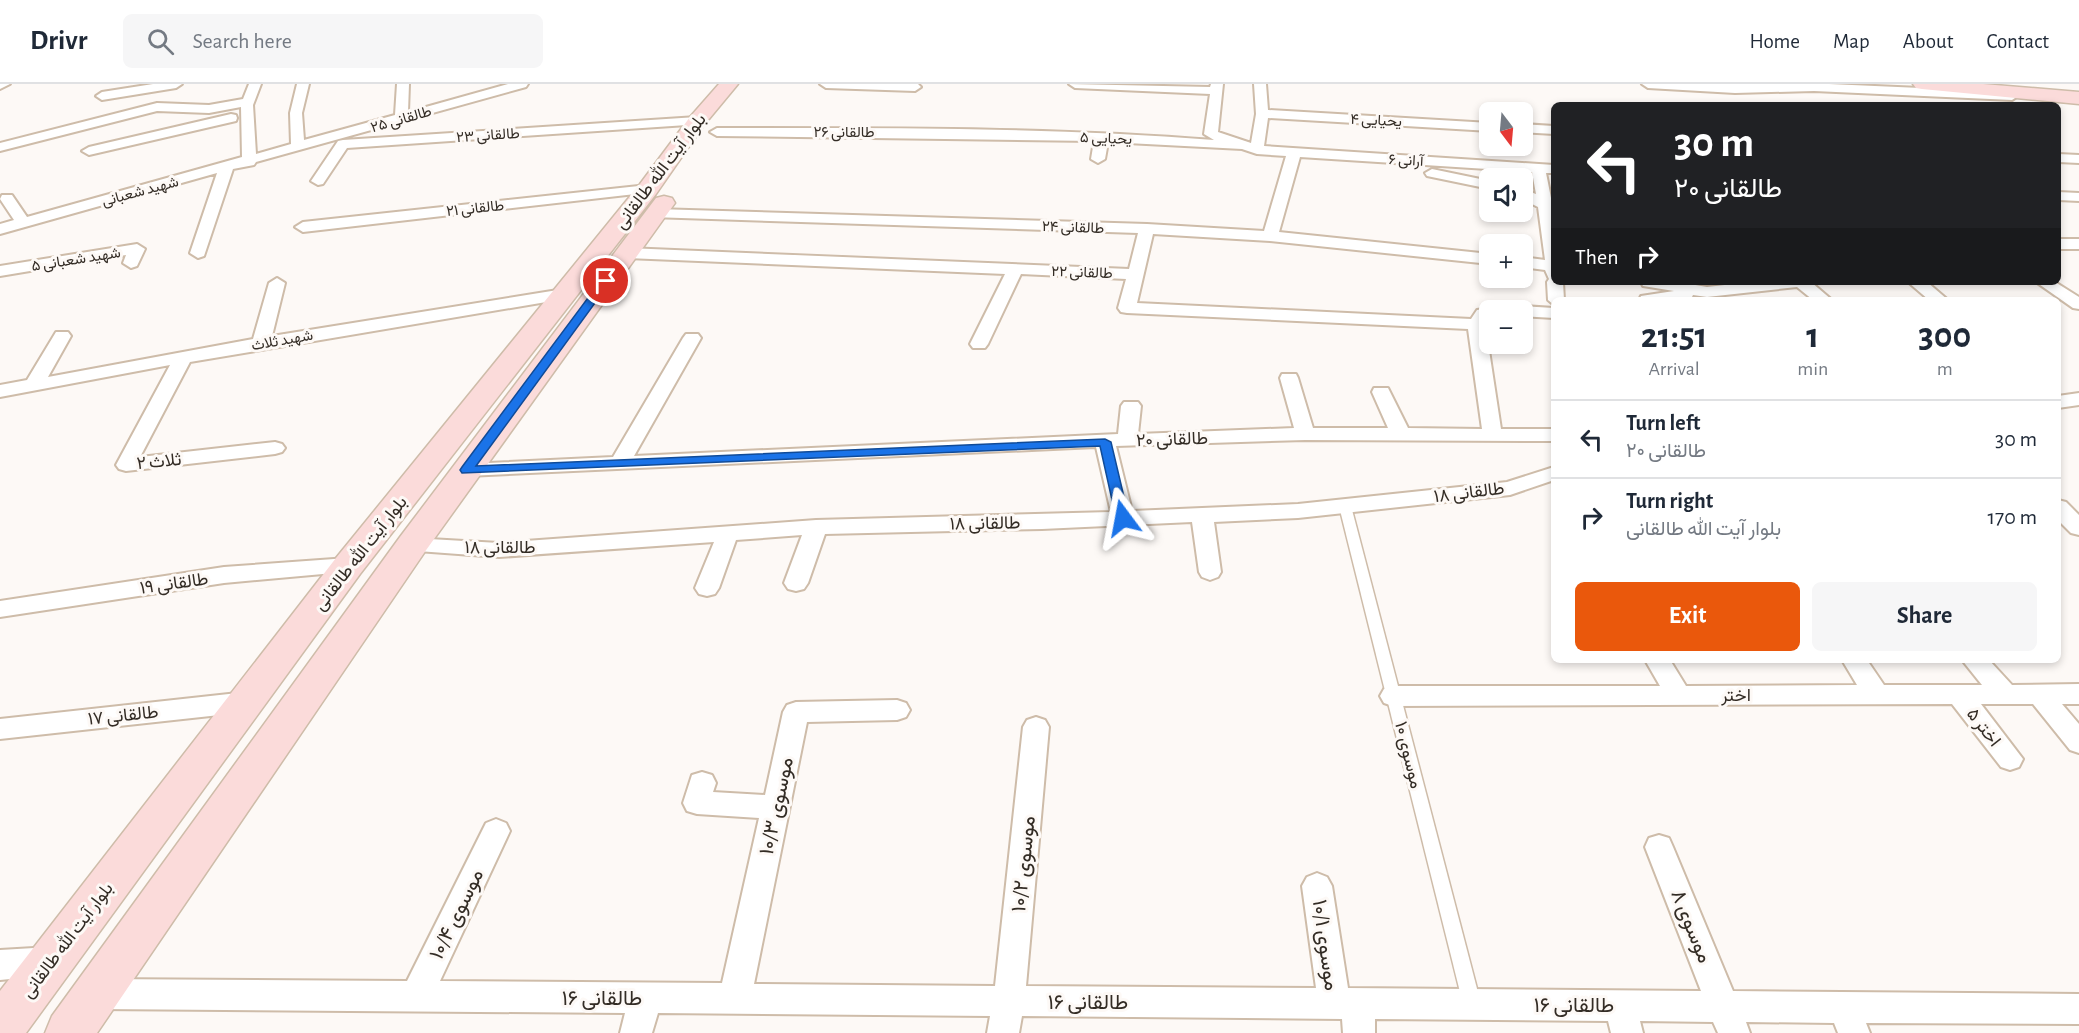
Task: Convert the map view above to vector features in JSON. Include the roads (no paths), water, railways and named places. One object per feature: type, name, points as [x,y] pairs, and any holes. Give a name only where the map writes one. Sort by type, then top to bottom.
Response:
[{"type":"main road","name":"بلوار آیت الله طالقانی","points":[[0,1029],[348,566],[580,294],[652,201],[707,126],[729,84]]},
{"type":"main road","name":"بلوار آیت الله طالقانی","points":[[707,126],[752,84]]},
{"type":"main road","points":[[1922,84],[2079,98]]},
{"type":"main road","points":[[2001,84],[2079,91]]},
{"type":"main road","name":"بلوار آیت الله طالقانی","points":[[69,1033],[467,470],[580,294],[627,253],[652,201]]},
{"type":"street","points":[[157,107],[176,84]]},
{"type":"street","points":[[102,96],[176,84]]},
{"type":"street","points":[[249,162],[247,108],[255,84]]},
{"type":"street","points":[[298,148],[296,113],[303,84]]},
{"type":"street","points":[[401,118],[404,84]]},
{"type":"street","points":[[475,84],[484,95]]},
{"type":"street","name":"طالقانی ۲۵","points":[[280,153],[522,84]]},
{"type":"street","points":[[826,84],[915,87]]},
{"type":"street","points":[[1075,84],[1216,87],[1211,134]]},
{"type":"street","points":[[1257,150],[1262,114],[1260,84]]},
{"type":"street","points":[[1648,84],[1735,89],[1812,86],[2079,98]]},
{"type":"street","points":[[1812,86],[1827,99]]},
{"type":"street","points":[[0,147],[89,119],[157,107],[247,108]]},
{"type":"street","points":[[89,151],[247,108]]},
{"type":"street","name":"یحیایی ۴","points":[[1262,114],[1479,126]]},
{"type":"street","name":"طالقانی ۲۶","points":[[707,126],[873,132],[970,139]]},
{"type":"street","name":"طالقانی ۲۳","points":[[280,153],[343,144],[707,126]]},
{"type":"street","points":[[1533,129],[1548,130]]},
{"type":"street","points":[[866,147],[873,132]]},
{"type":"street","points":[[1177,140],[1211,134],[1240,146]]},
{"type":"street","points":[[1098,159],[1102,138]]},
{"type":"street","name":"یحیایی ۵","points":[[970,139],[1102,138],[1177,140],[1240,146]]},
{"type":"street","points":[[318,181],[343,144]]},
{"type":"street","name":"آرانی ۶","points":[[1240,146],[1294,153],[1551,169]]},
{"type":"street","name":"شهید شعبانی","points":[[0,230],[280,153]]},
{"type":"street","points":[[1270,236],[1294,153]]},
{"type":"street","points":[[1355,157],[1479,183]]},
{"type":"street","points":[[2061,158],[2079,159]]},
{"type":"street","points":[[198,253],[226,168]]},
{"type":"street","points":[[1538,168],[1551,233]]},
{"type":"street","points":[[2061,196],[2079,196]]},
{"type":"street","points":[[7,198],[23,223]]},
{"type":"street","points":[[1533,198],[1544,204]]},
{"type":"street","name":"طالقانی ۲۱","points":[[303,227],[652,201]]},
{"type":"street","name":"طالقانی ۲۴","points":[[652,201],[1270,236],[1479,258]]},
{"type":"street","points":[[1134,274],[1147,229]]},
{"type":"street","points":[[2061,244],[2079,244]]},
{"type":"street","name":"شهید شعبانی ۵","points":[[0,271],[137,249],[131,263]]},
{"type":"street","name":"طالقانی ۲۲","points":[[627,253],[1134,274],[1127,308],[1479,318]]},
{"type":"street","points":[[36,280],[46,264]]},
{"type":"street","points":[[1533,265],[1551,271]]},
{"type":"street","points":[[979,344],[1015,269]]},
{"type":"street","points":[[261,343],[277,283]]},
{"type":"street","points":[[1667,285],[1720,294]]},
{"type":"street","points":[[1685,297],[1776,285]]},
{"type":"street","points":[[1805,285],[1820,297]]},
{"type":"street","points":[[1920,285],[1936,297]]},
{"type":"street","points":[[2049,285],[2079,304]]},
{"type":"street","name":"شهید ثلاث","points":[[1,392],[261,343],[580,294]]},
{"type":"street","points":[[1533,312],[1551,313]]},
{"type":"street","points":[[34,385],[62,336]]},
{"type":"street","points":[[619,464],[692,338]]},
{"type":"street","points":[[1486,354],[1492,433]]},
{"type":"street","name":"ثلاث ۲","points":[[183,359],[126,465],[275,448]]},
{"type":"street","points":[[1289,378],[1305,435]]},
{"type":"street","points":[[1381,392],[1401,434]]},
{"type":"street","points":[[1127,440],[1131,406]]},
{"type":"street","name":"طالقانی ۲۰","points":[[467,470],[1127,440],[1305,435],[1492,433],[1551,435]]},
{"type":"street","points":[[1105,442],[1123,518]]},
{"type":"street","name":"طالقانی ۱۸","points":[[412,545],[499,550],[816,527],[1298,511],[1510,488],[1551,474]]},
{"type":"street","points":[[2061,510],[2079,528]]},
{"type":"street","points":[[1202,515],[1210,572]]},
{"type":"street","points":[[796,583],[816,527]]},
{"type":"street","points":[[707,588],[728,533]]},
{"type":"street","name":"طالقانی ۱۹","points":[[0,609],[225,576],[348,566]]},
{"type":"street","points":[[1659,663],[1678,695]]},
{"type":"street","points":[[1856,663],[1877,695]]},
{"type":"street","points":[[1977,663],[2005,694]]},
{"type":"street","points":[[2040,694],[2079,743]]},
{"type":"street","name":"اختر","points":[[1393,696],[2079,694]]},
{"type":"street","name":"اختر ۵","points":[[1959,695],[2010,759]]},
{"type":"street","name":"طالقانی ۱۷","points":[[0,729],[247,702]]},
{"type":"street","name":"موسوی ۱۰/۳","points":[[735,999],[796,712],[897,710]]},
{"type":"street","name":"موسوی ۱۰/۲","points":[[1003,1033],[1009,1001],[1036,727]]},
{"type":"street","points":[[702,783],[696,803],[776,807]]},
{"type":"street","name":"موسوی ۱۰/۴","points":[[416,997],[496,831]]},
{"type":"street","name":"موسوی ۸","points":[[1659,847],[1729,1020]]},
{"type":"street","name":"موسوی ۱۰/۱","points":[[1317,886],[1350,1013]]},
{"type":"street","points":[[0,965],[51,961]]},
{"type":"street","name":"طالقانی ۱۶","points":[[96,994],[1009,1001],[1350,1013],[1473,1005],[1624,1019],[1729,1020],[1849,1020],[2079,1009]]},
{"type":"street","points":[[636,1033],[646,998]]},
{"type":"lane","name":"موسوی ۱۰","points":[[1345,506],[1473,1005]]}]
